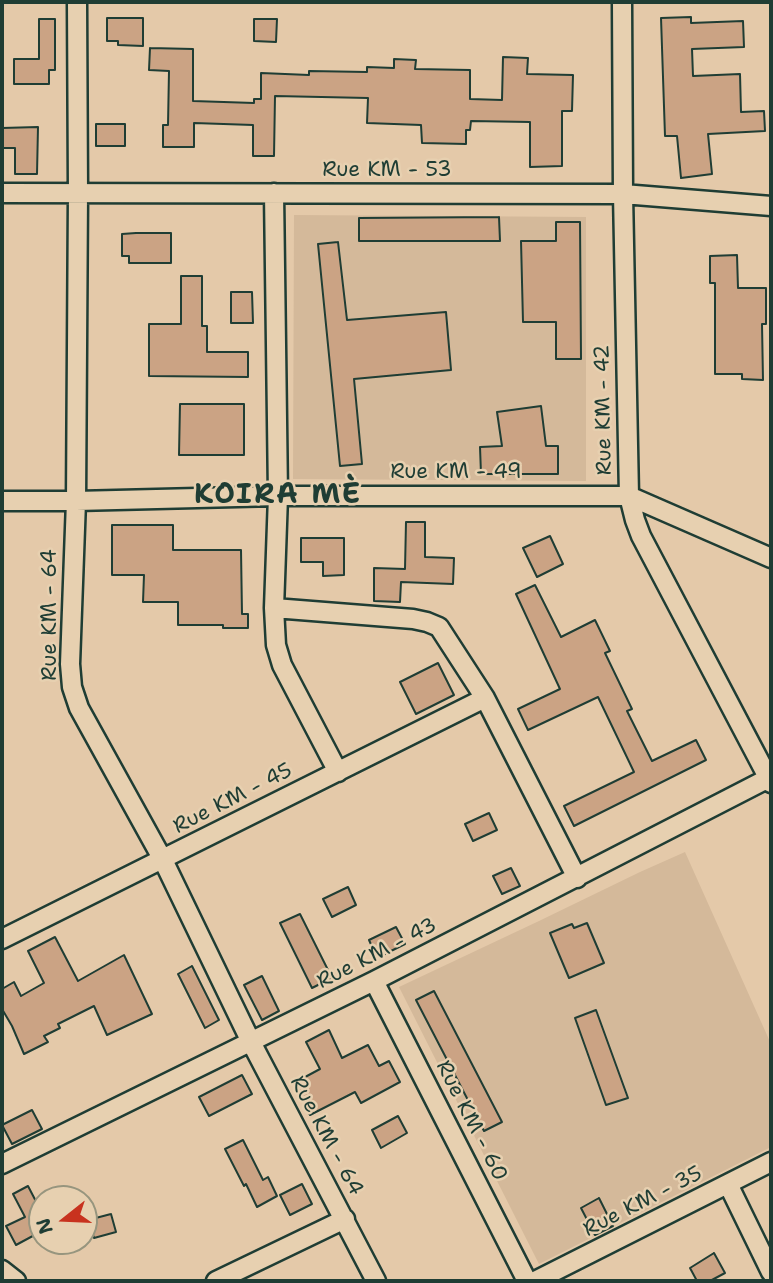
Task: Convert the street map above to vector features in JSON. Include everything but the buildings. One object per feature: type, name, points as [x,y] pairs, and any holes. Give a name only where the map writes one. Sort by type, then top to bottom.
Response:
[{"type":"street","name":"Rue KM - 64","points":[[77,2],[76,501],[70,664],[72,687],[79,708],[163,860],[251,1042],[376,1281]]},
{"type":"street","name":"Rue KM - 42","points":[[622,2],[629,496],[641,536],[770,780]]},
{"type":"street","name":"Rue KM - 53","points":[[2,193],[623,194],[771,206]]},
{"type":"street","points":[[274,193],[278,496],[274,608],[276,645],[282,666],[338,772]]},
{"type":"street","name":"Rue KM - 49","points":[[2,501],[278,496],[629,496],[771,558]]},
{"type":"street","points":[[274,608],[413,619],[439,627],[485,698],[577,878]]},
{"type":"street","name":"Rue KM - 45","points":[[2,939],[485,698]]},
{"type":"street","name":"Rue KM - 43","points":[[2,1164],[374,981],[770,780]]},
{"type":"street","name":"Rue KM - 60","points":[[374,981],[527,1281]]},
{"type":"street","name":"Rue KM - 35","points":[[535,1281],[771,1162]]},
{"type":"street","points":[[728,1184],[771,1272]]},
{"type":"street","points":[[216,1281],[345,1219]]},
{"type":"street","points":[[2,1270],[16,1281]]},
{"type":"shaded area","points":[[294,215],[586,217],[586,481],[293,479]]},
{"type":"shaded area","points":[[685,852],[771,1044],[771,1147],[539,1264],[399,987]]},
{"type":"district","name":"KOIRA MÈ","points":[[278,496]]}]
